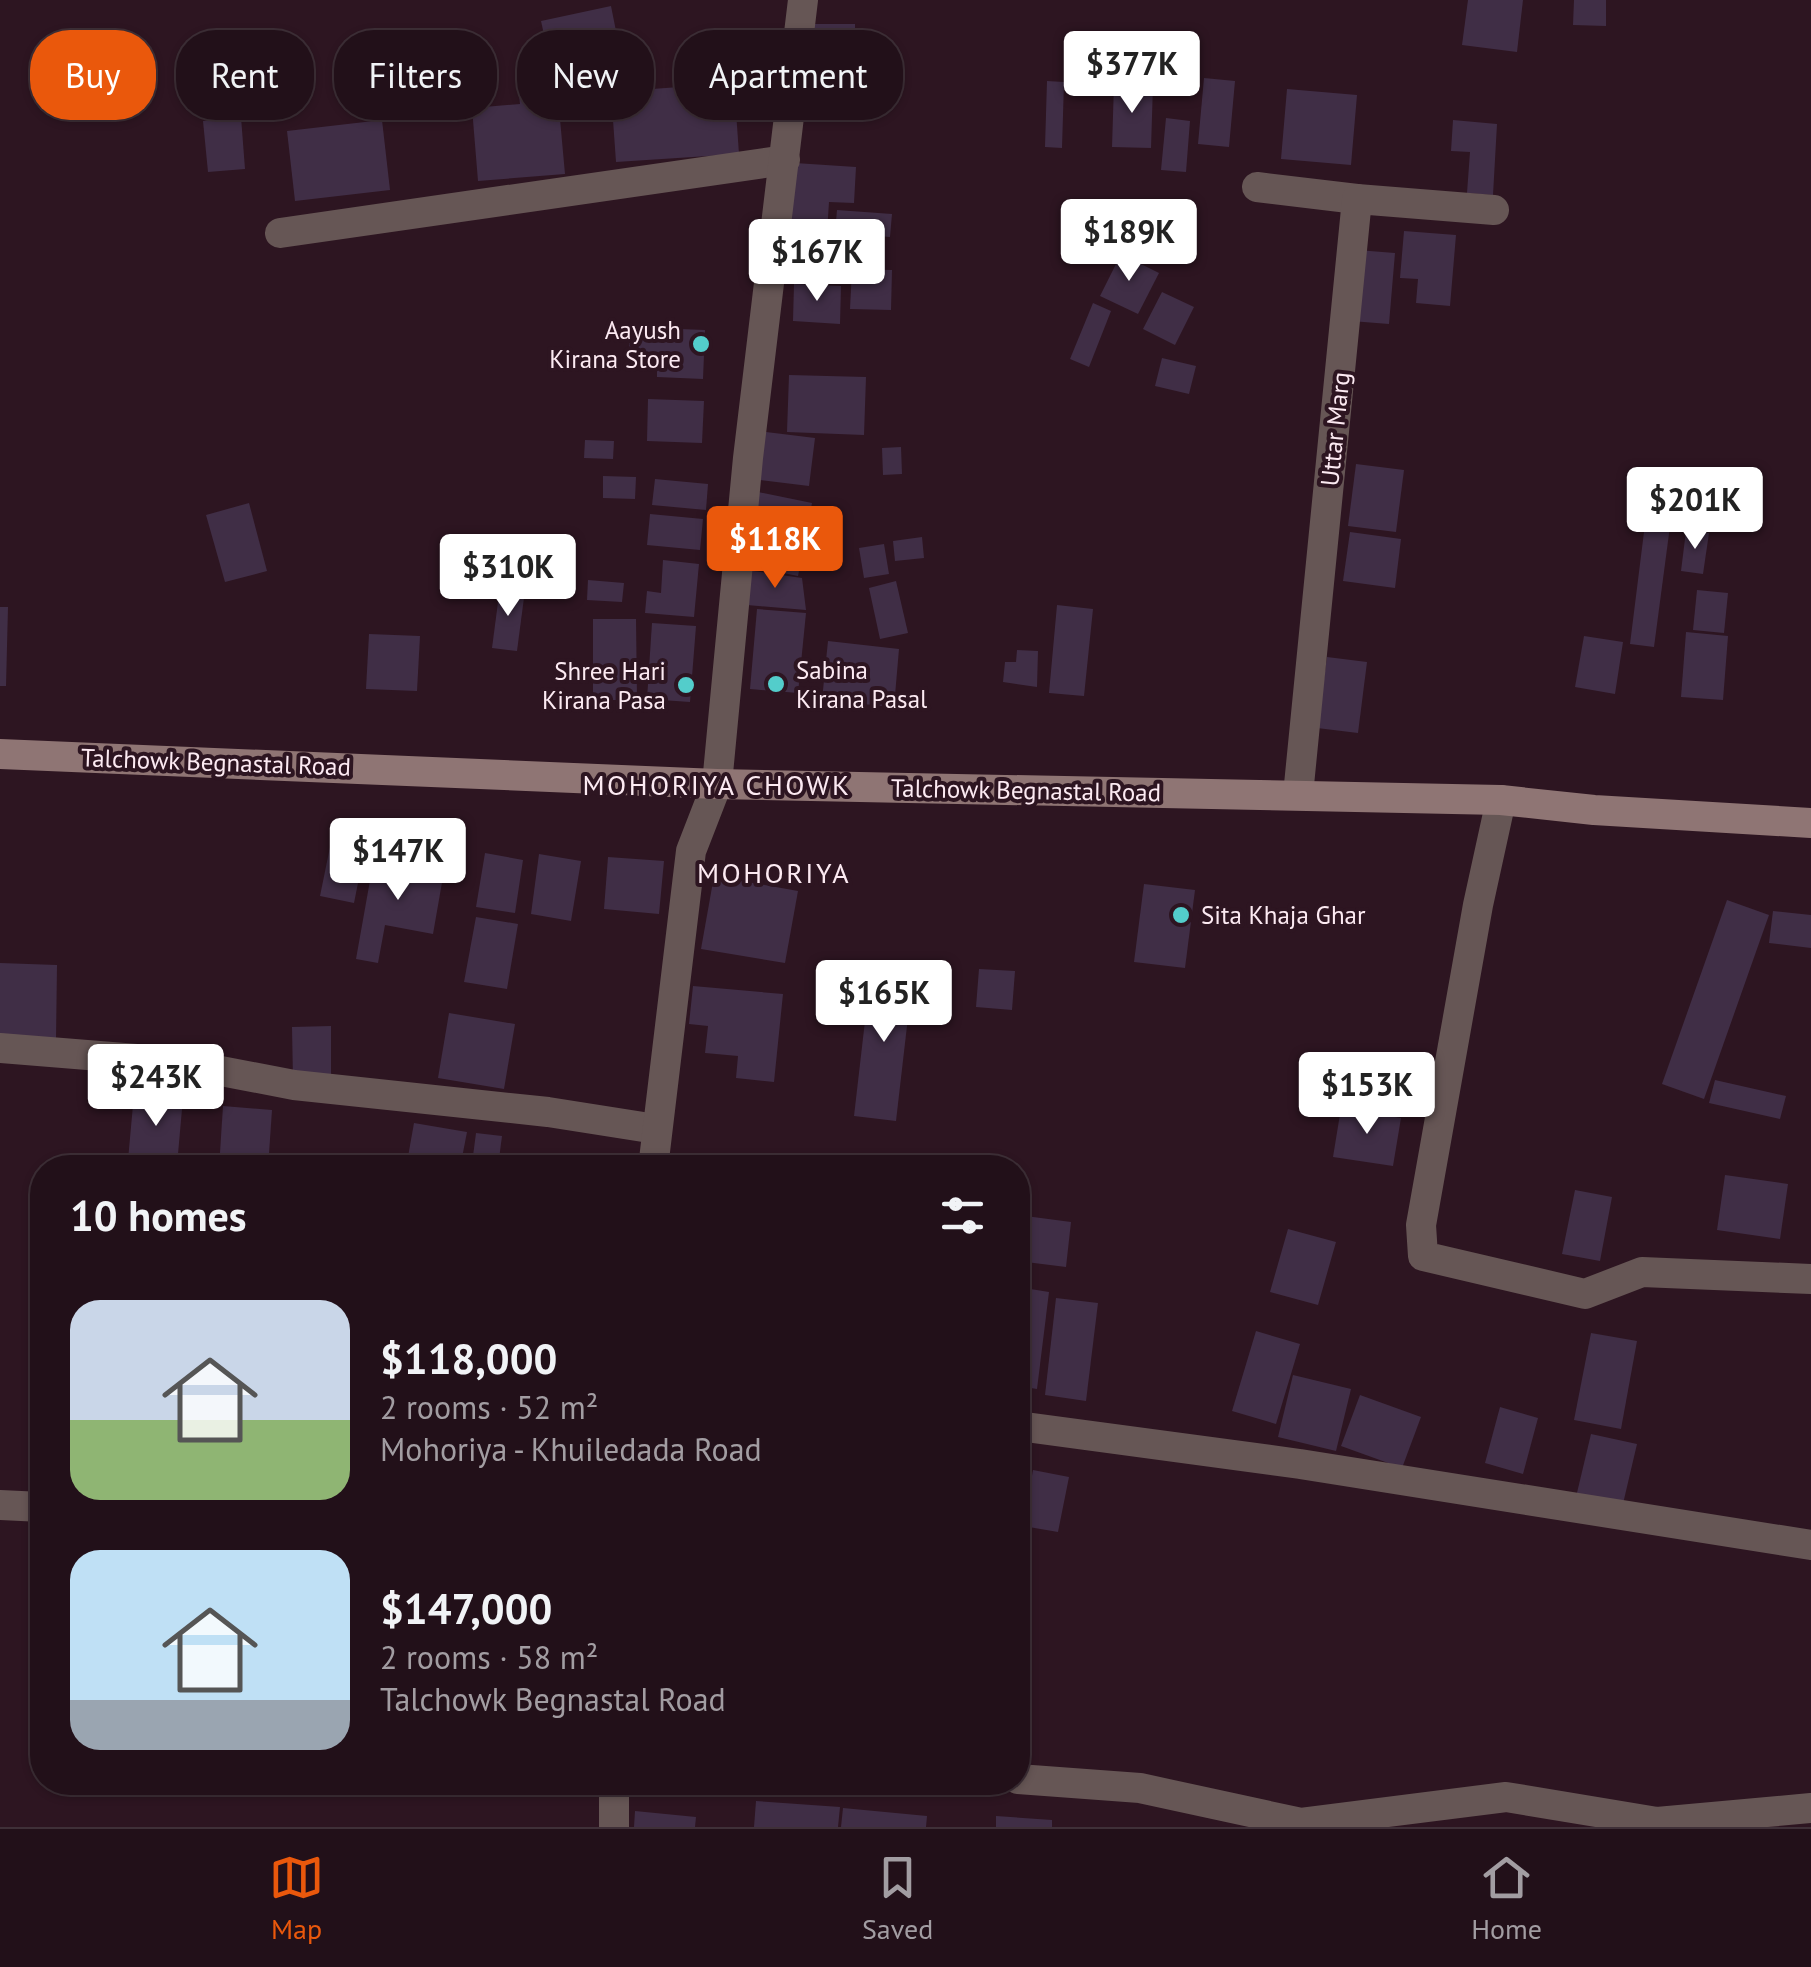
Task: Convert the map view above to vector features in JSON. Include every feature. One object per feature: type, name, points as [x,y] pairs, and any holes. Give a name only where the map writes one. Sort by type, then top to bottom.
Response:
[{"type":"main road","name":"Talchowk Begnastal Road","points":[[0,754],[717,784],[1501,800],[1594,810],[1811,823]]},
{"type":"street","points":[[654,1155],[691,851],[717,784],[748,458],[804,0]]},
{"type":"street","points":[[280,233],[785,160]]},
{"type":"street","points":[[1256,187],[1494,210]]},
{"type":"street","name":"Uttar Marg","points":[[1298,795],[1357,199]]},
{"type":"street","points":[[1501,800],[1474,923],[1421,1226],[1424,1256],[1585,1294],[1642,1272],[1811,1279]]},
{"type":"street","points":[[0,1048],[174,1062],[294,1085],[548,1112],[656,1129]]},
{"type":"street","points":[[1030,1428],[1300,1464],[1811,1545]]},
{"type":"street","points":[[0,1505],[30,1506]]},
{"type":"street","points":[[1030,1780],[1140,1788],[1301,1825],[1506,1797],[1657,1825],[1811,1808]]},
{"type":"street","points":[[614,1795],[614,1827]]},
{"type":"building","points":[[1468,0],[1523,0],[1517,52],[1462,45]]},
{"type":"building","points":[[1574,0],[1606,0],[1606,26],[1573,25]]},
{"type":"building","points":[[611,6],[616,30],[543,30],[541,21]]},
{"type":"building","points":[[814,24],[855,24],[855,30],[814,30]]},
{"type":"building","points":[[1204,78],[1235,81],[1229,147],[1198,144]]},
{"type":"building","points":[[1047,81],[1064,82],[1062,148],[1045,147]]},
{"type":"building","points":[[1114,84],[1153,85],[1151,148],[1112,147]]},
{"type":"building","points":[[674,87],[674,120],[737,120],[739,154],[616,162],[613,120],[654,120],[654,89]]},
{"type":"building","points":[[1287,89],[1357,95],[1351,165],[1281,159]]},
{"type":"building","points":[[517,104],[517,120],[560,120],[565,174],[478,181],[473,120],[497,120],[497,106]]},
{"type":"building","points":[[1166,118],[1190,121],[1186,172],[1161,170]]},
{"type":"building","points":[[241,120],[245,169],[208,172],[203,121]]},
{"type":"building","points":[[382,120],[390,190],[295,201],[287,131]]},
{"type":"building","points":[[1453,120],[1497,124],[1493,195],[1467,193],[1470,152],[1451,151]]},
{"type":"building","points":[[795,163],[856,167],[854,203],[829,202],[827,233],[790,230]]},
{"type":"building","points":[[837,210],[892,214],[890,237],[835,233]]},
{"type":"building","points":[[1404,231],[1456,235],[1450,306],[1416,303],[1418,279],[1400,278]]},
{"type":"building","points":[[1357,250],[1395,253],[1389,324],[1351,321]]},
{"type":"building","points":[[1121,254],[1159,273],[1138,314],[1100,296]]},
{"type":"building","points":[[852,269],[892,270],[891,310],[850,309]]},
{"type":"building","points":[[794,284],[841,286],[840,324],[793,321]]},
{"type":"building","points":[[1162,292],[1194,307],[1175,345],[1143,329]]},
{"type":"building","points":[[1093,303],[1111,311],[1089,367],[1070,359]]},
{"type":"building","points":[[630,327],[705,330],[703,379],[657,377],[657,355],[629,354]]},
{"type":"building","points":[[1162,358],[1196,366],[1189,394],[1155,386]]},
{"type":"building","points":[[789,375],[866,377],[864,435],[787,432]]},
{"type":"building","points":[[648,399],[704,401],[702,443],[647,441]]},
{"type":"building","points":[[757,431],[815,438],[809,486],[752,479]]},
{"type":"building","points":[[585,440],[614,441],[613,459],[584,458]]},
{"type":"building","points":[[901,447],[902,474],[883,475],[882,448]]},
{"type":"building","points":[[1356,464],[1404,470],[1396,532],[1348,526]]},
{"type":"building","points":[[603,476],[636,477],[635,499],[603,498]]},
{"type":"building","points":[[655,479],[708,484],[706,510],[652,505]]},
{"type":"building","points":[[758,492],[812,503],[798,576],[743,565]]},
{"type":"building","points":[[249,503],[267,571],[225,582],[206,515]]},
{"type":"building","points":[[1647,508],[1672,511],[1654,647],[1630,644]]},
{"type":"building","points":[[650,514],[703,519],[700,550],[647,545]]},
{"type":"building","points":[[1686,531],[1709,533],[1703,574],[1681,571]]},
{"type":"building","points":[[1350,532],[1401,539],[1395,588],[1343,581]]},
{"type":"building","points":[[922,537],[924,558],[895,561],[893,541]]},
{"type":"building","points":[[884,544],[889,574],[864,578],[859,548]]},
{"type":"building","points":[[663,560],[699,564],[694,617],[645,613],[647,591],[661,593]]},
{"type":"building","points":[[747,570],[802,578],[806,610],[747,605]]},
{"type":"building","points":[[588,580],[624,583],[622,602],[587,600]]},
{"type":"building","points":[[896,581],[908,633],[880,639],[869,588]]},
{"type":"building","points":[[500,587],[525,590],[517,651],[492,648]]},
{"type":"building","points":[[1697,590],[1728,593],[1724,633],[1693,630]]},
{"type":"building","points":[[1057,605],[1093,609],[1084,696],[1049,693]]},
{"type":"building","points":[[0,607],[8,607],[6,686],[0,686]]},
{"type":"building","points":[[757,609],[806,613],[798,693],[750,689]]},
{"type":"building","points":[[593,619],[636,619],[637,700],[593,700]]},
{"type":"building","points":[[652,623],[696,626],[690,702],[647,699]]},
{"type":"building","points":[[1686,632],[1728,636],[1723,700],[1681,697]]},
{"type":"building","points":[[369,634],[420,636],[417,691],[366,689]]},
{"type":"building","points":[[1584,636],[1623,642],[1615,694],[1575,687]]},
{"type":"building","points":[[828,641],[899,649],[894,707],[822,700]]},
{"type":"building","points":[[1017,650],[1038,651],[1037,687],[1003,682],[1005,662],[1016,662]]},
{"type":"building","points":[[1327,657],[1367,662],[1358,733],[1317,728]]},
{"type":"building","points":[[330,847],[364,853],[354,903],[320,896]]},
{"type":"building","points":[[485,853],[523,860],[515,913],[476,907]]},
{"type":"building","points":[[539,854],[581,861],[571,921],[531,914]]},
{"type":"building","points":[[608,857],[664,861],[659,914],[604,909]]},
{"type":"building","points":[[374,858],[444,871],[433,934],[385,925],[378,963],[356,959]]},
{"type":"building","points":[[714,876],[798,891],[785,963],[701,949]]},
{"type":"building","points":[[1144,884],[1195,890],[1185,968],[1134,962]]},
{"type":"building","points":[[1727,900],[1769,915],[1704,1099],[1662,1084]]},
{"type":"building","points":[[1773,911],[1811,915],[1811,948],[1769,943]]},
{"type":"building","points":[[476,917],[518,924],[507,989],[464,982]]},
{"type":"building","points":[[0,963],[57,965],[56,1040],[0,1039]]},
{"type":"building","points":[[871,969],[913,974],[896,1121],[854,1116]]},
{"type":"building","points":[[979,969],[1015,971],[1012,1010],[976,1007]]},
{"type":"building","points":[[693,986],[783,994],[774,1082],[736,1078],[738,1056],[705,1053],[708,1026],[689,1024]]},
{"type":"building","points":[[449,1013],[515,1024],[504,1089],[438,1078]]},
{"type":"building","points":[[331,1026],[331,1080],[293,1080],[292,1027]]},
{"type":"building","points":[[1715,1080],[1786,1096],[1780,1119],[1709,1103]]},
{"type":"building","points":[[134,1094],[183,1098],[178,1155],[128,1155]]},
{"type":"building","points":[[223,1106],[272,1110],[269,1155],[220,1155]]},
{"type":"building","points":[[1341,1108],[1401,1118],[1393,1166],[1333,1157]]},
{"type":"building","points":[[414,1123],[467,1132],[463,1155],[408,1155]]},
{"type":"building","points":[[476,1133],[502,1136],[500,1155],[473,1155]]},
{"type":"building","points":[[1725,1175],[1788,1184],[1780,1239],[1717,1230]]},
{"type":"building","points":[[1575,1190],[1612,1197],[1600,1261],[1562,1254]]},
{"type":"building","points":[[1030,1217],[1071,1222],[1066,1267],[1030,1262]]},
{"type":"building","points":[[1288,1229],[1336,1242],[1318,1305],[1270,1292]]},
{"type":"building","points":[[1030,1289],[1049,1292],[1037,1389],[1030,1388]]},
{"type":"building","points":[[1056,1298],[1098,1303],[1086,1401],[1045,1395]]},
{"type":"building","points":[[1256,1331],[1300,1344],[1276,1424],[1232,1411]]},
{"type":"building","points":[[1591,1333],[1637,1341],[1621,1429],[1574,1420]]},
{"type":"building","points":[[1293,1375],[1351,1389],[1336,1451],[1278,1437]]},
{"type":"building","points":[[1360,1395],[1421,1417],[1402,1468],[1341,1446]]},
{"type":"building","points":[[1500,1407],[1538,1418],[1523,1474],[1485,1463]]},
{"type":"building","points":[[1591,1434],[1637,1444],[1622,1508],[1576,1497]]},
{"type":"building","points":[[1033,1470],[1069,1477],[1058,1532],[1030,1527]]},
{"type":"building","points":[[756,1801],[840,1807],[838,1827],[754,1827]]},
{"type":"building","points":[[843,1808],[927,1816],[926,1827],[841,1827]]},
{"type":"building","points":[[635,1811],[696,1817],[695,1827],[634,1827]]},
{"type":"building","points":[[996,1816],[1052,1820],[1052,1827],[996,1827]]},
{"type":"place","name":"Aayush Kirana Store","points":[[701,344]]},
{"type":"place","name":"Sabina Kirana Pasal","points":[[776,684]]},
{"type":"place","name":"Shree Hari Kirana Pasa","points":[[686,685]]},
{"type":"place","name":"Sita Khaja Ghar","points":[[1181,915]]},
{"type":"district","name":"MOHORIYA CHOWK","points":[[717,784]]},
{"type":"district","name":"MOHORIYA","points":[[774,872]]}]
